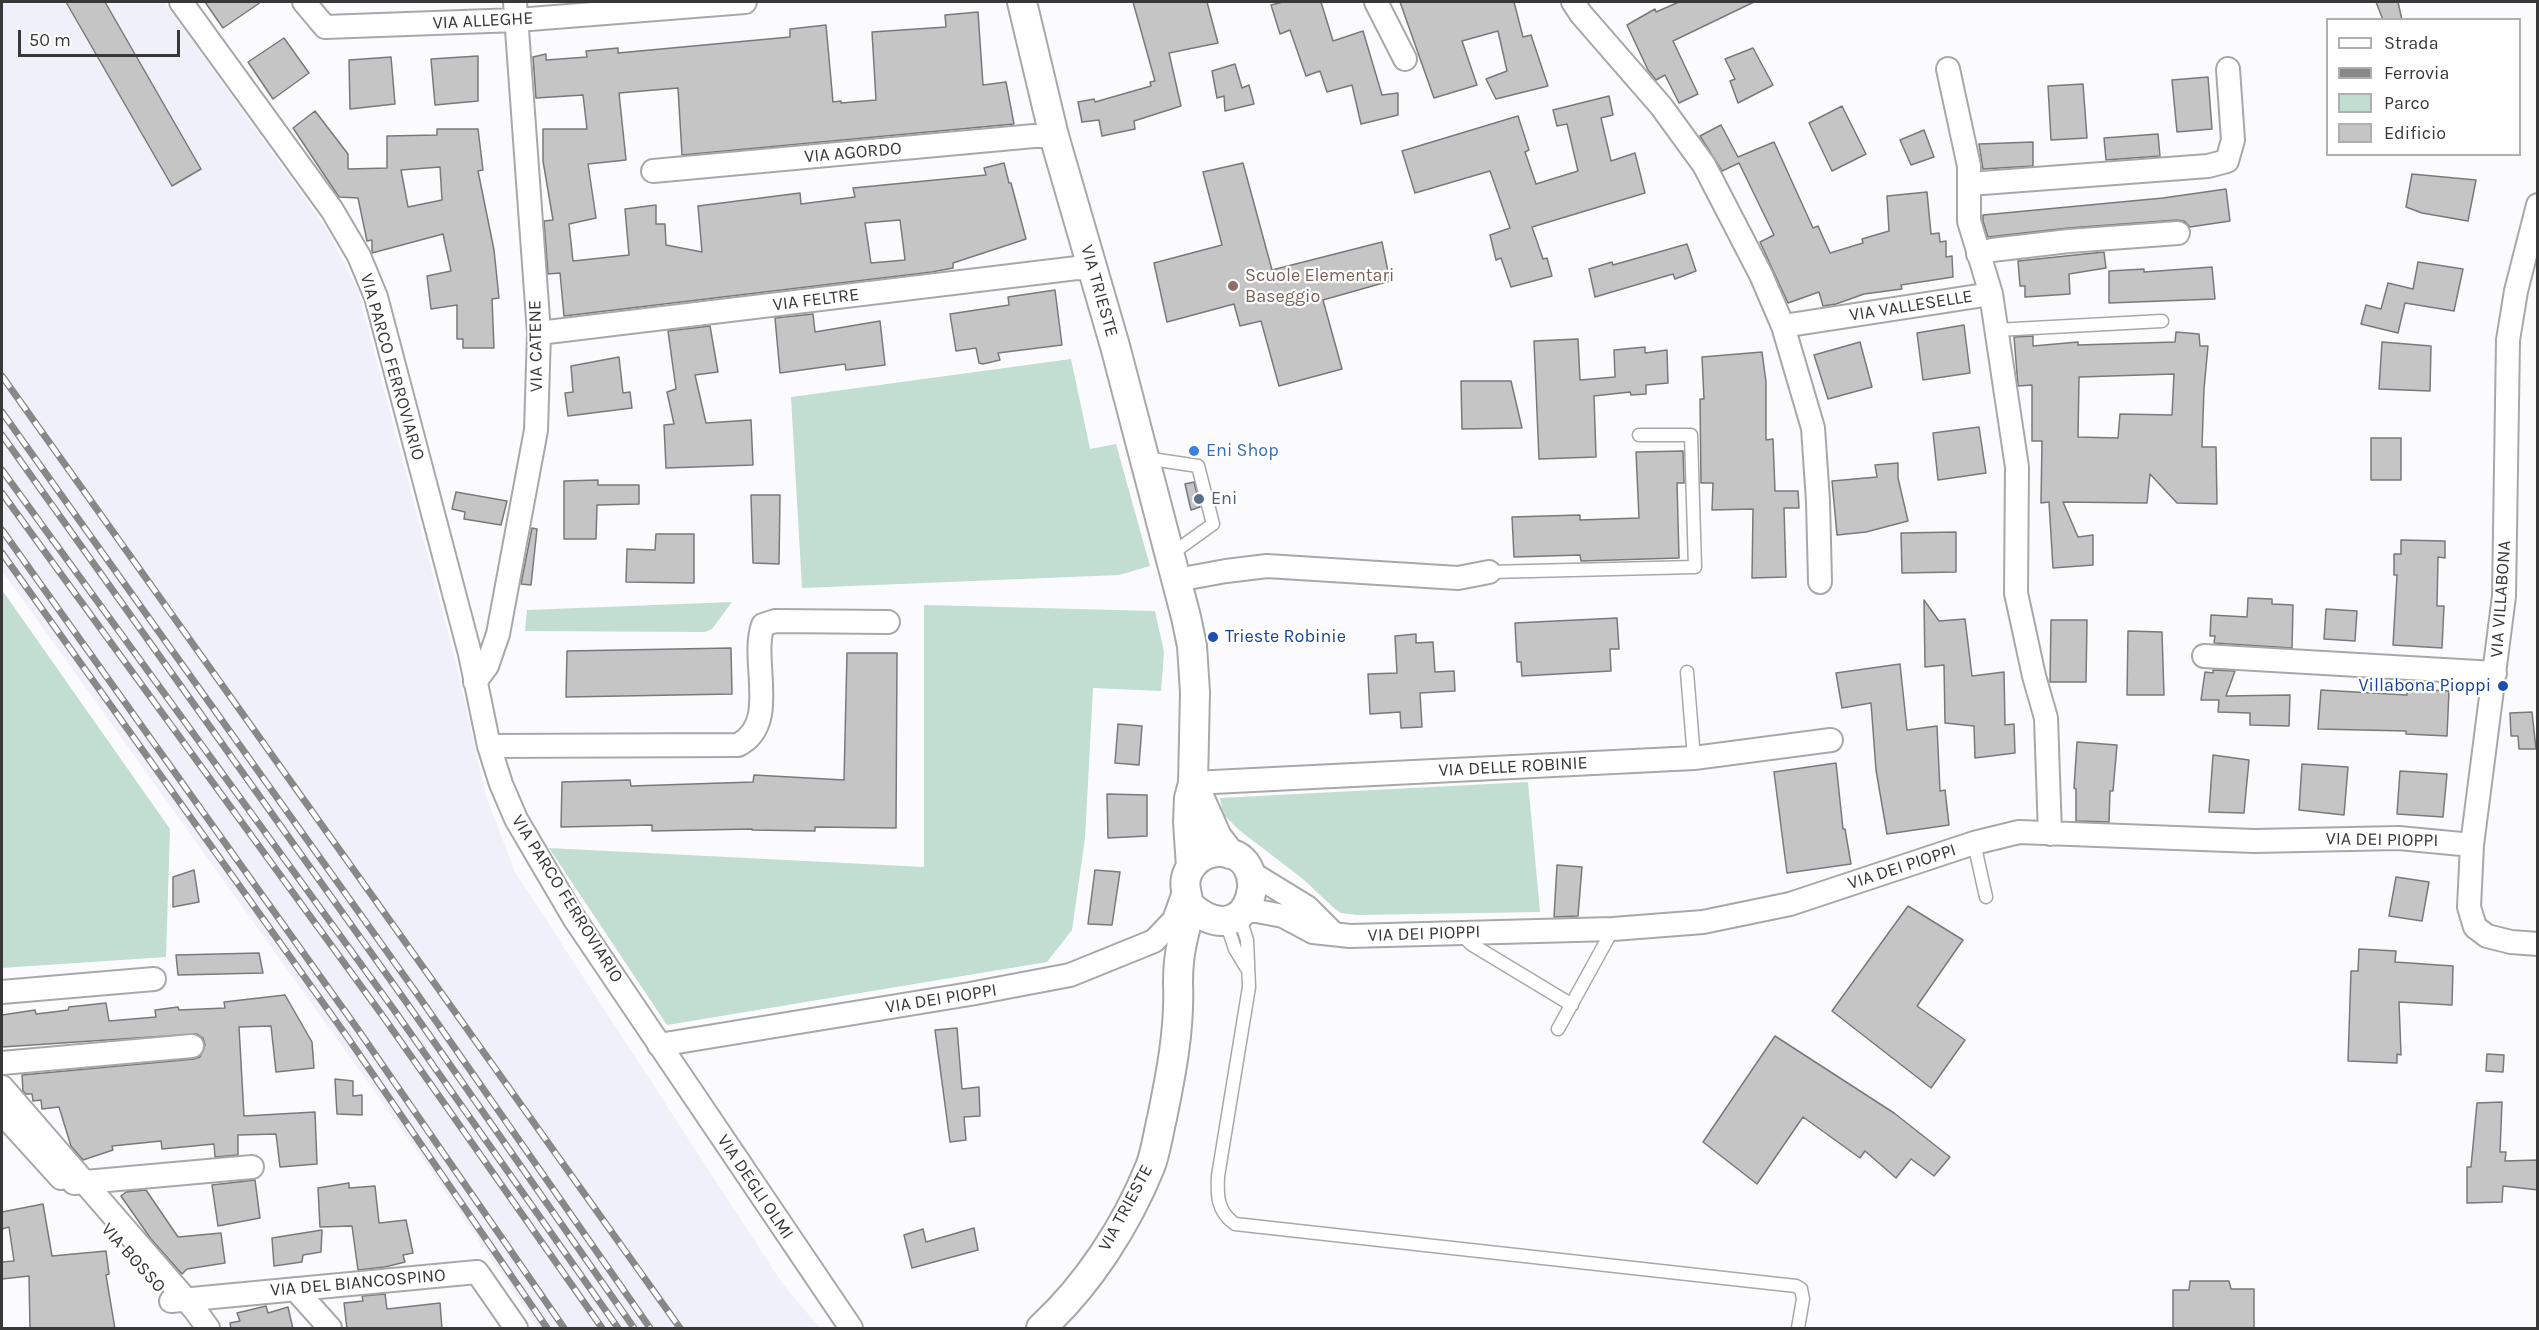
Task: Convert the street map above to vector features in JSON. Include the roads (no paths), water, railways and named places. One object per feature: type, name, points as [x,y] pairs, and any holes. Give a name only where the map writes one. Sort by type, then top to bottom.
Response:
[{"type":"street","name":"VIA PARCO FERROVIARIO","points":[[181,2],[332,210],[359,256],[376,297],[476,682],[489,746],[501,784],[516,819],[574,918],[659,1045]]},
{"type":"street","name":"VIA ALLEGHE","points":[[304,2],[325,27],[516,11],[745,2]]},
{"type":"street","name":"VIA TRIESTE","points":[[1022,2],[1054,136],[1174,568],[1192,646],[1195,692],[1193,783],[1189,798],[1188,886],[1182,980],[1173,1063],[1151,1164],[1121,1224],[1085,1279],[1041,1329]]},
{"type":"street","points":[[1376,2],[1405,59]]},
{"type":"street","points":[[1573,2],[1581,15],[1661,106],[1704,165],[1761,275],[1783,326],[1813,428],[1820,582]]},
{"type":"street","name":"VIA CATENE","points":[[476,682],[487,666],[498,634],[536,430],[538,333],[516,11]]},
{"type":"street","points":[[1948,69],[1968,166],[1969,221],[1991,294]]},
{"type":"street","points":[[1969,184],[2197,167],[2226,161],[2233,140],[2228,69]]},
{"type":"street","name":"VIA AGORDO","points":[[652,171],[1054,136]]},
{"type":"street","name":"VIA VILLABONA","points":[[2538,205],[2516,291],[2508,340],[2505,392],[2504,596],[2472,845],[2469,906],[2475,927],[2487,936],[2511,942],[2538,944]]},
{"type":"street","points":[[1978,254],[1992,250],[2069,241],[2178,233]]},
{"type":"street","name":"VIA FELTRE","points":[[538,333],[1092,268]]},
{"type":"street","name":"VIA VALLESELLE","points":[[1783,326],[1991,294],[2017,467],[2016,593],[2034,676],[2046,718],[2050,834]]},
{"type":"street","points":[[1174,568],[1226,571],[1268,566],[1458,578],[1489,572]]},
{"type":"street","points":[[489,746],[738,745],[750,738],[760,720],[759,642],[763,624],[775,621],[888,622]]},
{"type":"street","points":[[2204,656],[2495,673]]},
{"type":"street","name":"VIA DELLE ROBINIE","points":[[1193,783],[1694,758],[1831,740]]},
{"type":"street","name":"VIA TRIESTE","points":[[1182,980],[1200,946],[1251,898],[1253,887],[1240,863],[1217,837],[1193,783]]},
{"type":"street","name":"VIA DEI PIOPPI","points":[[1232,917],[1257,911],[1283,916],[1313,932],[1350,936],[1613,928],[1703,922],[1790,904],[1974,843],[2019,832],[2254,841],[2399,838],[2472,845]]},
{"type":"street","points":[[1232,917],[1204,917],[1188,886],[1208,854],[1240,863],[1307,907],[1334,934]]},
{"type":"street","name":"VIA DEI PIOPPI","points":[[659,1045],[970,994],[1071,975],[1154,942],[1174,920],[1188,886]]},
{"type":"street","points":[[2,992],[154,979]]},
{"type":"street","name":"VIA DEGLI OLMI","points":[[659,1045],[851,1329]]},
{"type":"street","points":[[2,1063],[192,1046]]},
{"type":"street","name":"VIA BOSSO","points":[[2,1087],[75,1183],[179,1300],[184,1314],[206,1329]]},
{"type":"street","name":"VIA BOSSO","points":[[2,1113],[75,1183]]},
{"type":"street","points":[[75,1183],[252,1167]]},
{"type":"street","name":"VIA DEL BIANCOSPINO","points":[[179,1300],[477,1272],[516,1329]]},
{"type":"street","points":[[295,1290],[330,1329]]},
{"type":"lane","points":[[1996,330],[2162,321]]},
{"type":"lane","points":[[1489,572],[1695,567],[1691,435],[1639,435]]},
{"type":"lane","points":[[1144,458],[1198,466],[1214,524],[1174,568]]},
{"type":"lane","points":[[1688,672],[1694,758]]},
{"type":"lane","points":[[1974,843],[1986,897]]},
{"type":"lane","points":[[1232,917],[1235,949],[1248,971],[1247,1002],[1218,1176],[1219,1204],[1225,1215],[1235,1224],[1796,1286],[1801,1289],[1803,1299],[1798,1329]]},
{"type":"lane","points":[[1558,1029],[1613,928]]},
{"type":"lane","points":[[1460,933],[1471,944],[1572,1005]]},
{"type":"railway","points":[[2,376],[680,1328]]},
{"type":"railway","points":[[2,412],[415,991],[650,1328]]},
{"type":"railway","points":[[2,435],[404,999],[634,1328]]},
{"type":"railway","points":[[2,470],[392,1007],[618,1328]]},
{"type":"railway","points":[[2,493],[382,1015],[602,1328]]},
{"type":"railway","points":[[2,530],[359,1031],[564,1328]]},
{"type":"railway","points":[[2,553],[348,1038],[547,1328]]},
{"type":"place","name":"Scuole Elementari Baseggio","points":[[1233,286]]},
{"type":"place","name":"Eni Shop","points":[[1194,451]]},
{"type":"place","name":"Eni","points":[[1199,499]]},
{"type":"place","name":"Trieste Robinie","points":[[1213,637]]},
{"type":"place","name":"Villabona Pioppi","points":[[2503,686]]}]
